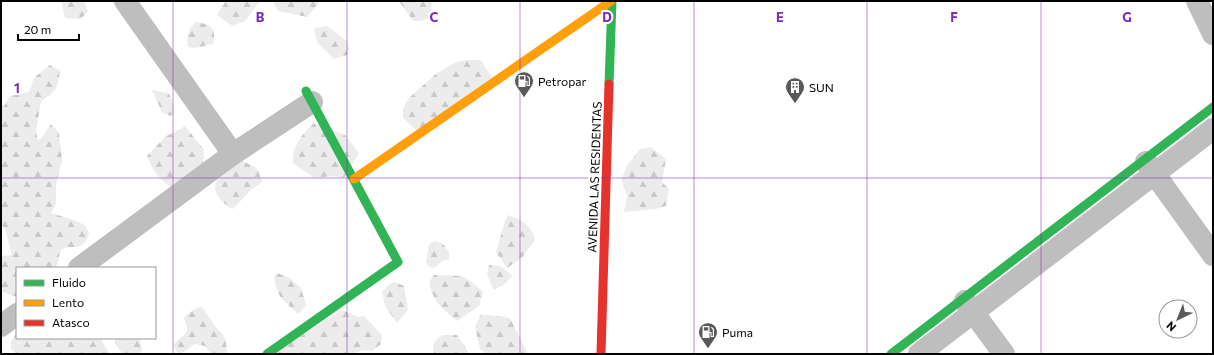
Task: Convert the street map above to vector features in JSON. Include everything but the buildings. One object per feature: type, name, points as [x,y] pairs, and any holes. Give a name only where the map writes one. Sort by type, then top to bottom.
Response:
[{"type":"street","points":[[124,1],[234,154]]},
{"type":"street","points":[[354,179],[612,1]]},
{"type":"street","name":"AVENIDA LAS RESIDENTAS","points":[[601,354],[612,1]]},
{"type":"street","points":[[1197,1],[1213,34]]},
{"type":"street","points":[[80,267],[234,154],[309,96],[398,262],[267,354]]},
{"type":"street","points":[[891,354],[968,305],[1149,167],[1213,107]]},
{"type":"street","points":[[1149,167],[1213,129]]},
{"type":"street","points":[[1149,167],[1213,255]]},
{"type":"street","points":[[919,354],[968,305]]},
{"type":"street","points":[[968,305],[1004,354]]},
{"type":"street","points":[[1,326],[16,315]]},
{"type":"green space","points":[[61,1],[84,1],[88,11],[81,19],[65,18]]},
{"type":"green space","points":[[226,1],[260,1],[245,21],[232,26],[217,15]]},
{"type":"green space","points":[[273,1],[318,1],[319,3],[307,17],[278,11]]},
{"type":"green space","points":[[399,1],[432,1],[430,18],[421,21],[413,21]]},
{"type":"green space","points":[[196,22],[206,24],[212,28],[214,34],[213,44],[195,48],[188,47],[188,33]]},
{"type":"green space","points":[[327,26],[347,41],[349,48],[347,55],[334,59],[317,42],[314,28]]},
{"type":"green space","points":[[481,60],[492,78],[417,131],[403,118],[403,109],[409,98],[437,73],[456,62]]},
{"type":"green space","points":[[50,65],[60,71],[57,86],[50,95],[41,101],[36,132],[38,140],[41,139],[51,124],[59,133],[62,160],[56,185],[56,204],[51,213],[77,221],[86,226],[89,234],[86,241],[82,245],[64,248],[60,251],[57,267],[16,267],[16,296],[13,296],[1,291],[1,256],[12,255],[5,229],[1,225],[1,107],[4,106],[10,96],[29,92],[34,78]]},
{"type":"green space","points":[[152,90],[168,93],[173,103],[174,114],[170,116],[162,112]]},
{"type":"green space","points":[[314,123],[345,135],[359,153],[344,178],[334,176],[314,178],[293,163],[296,146],[302,136]]},
{"type":"green space","points":[[185,126],[204,150],[203,165],[174,189],[165,183],[158,175],[147,156],[166,136]]},
{"type":"green space","points":[[651,147],[666,159],[662,182],[669,189],[666,206],[656,209],[624,212],[627,196],[621,179],[628,164],[640,149]]},
{"type":"green space","points":[[238,160],[256,168],[262,182],[251,190],[233,209],[219,198],[215,186],[216,182]]},
{"type":"green space","points":[[508,215],[525,223],[531,230],[535,239],[522,258],[507,268],[496,252]]},
{"type":"green space","points":[[435,241],[443,244],[449,252],[449,260],[444,260],[434,268],[429,267],[426,263],[429,244]]},
{"type":"green space","points":[[489,265],[500,266],[513,276],[503,285],[494,290],[487,275]]},
{"type":"green space","points":[[277,273],[290,278],[301,288],[306,305],[298,314],[279,294],[274,276]]},
{"type":"green space","points":[[434,275],[462,276],[472,282],[483,292],[479,306],[457,321],[439,304],[433,295],[429,282]]},
{"type":"green space","points":[[395,282],[404,286],[408,310],[397,323],[385,306],[382,292],[391,283]]},
{"type":"green space","points":[[202,307],[225,338],[227,354],[211,354],[205,346],[195,344],[181,354],[177,352],[174,347],[174,344],[187,331],[184,318],[192,311]]},
{"type":"green space","points":[[342,310],[359,317],[364,316],[382,335],[381,344],[372,351],[363,350],[351,354],[272,354]]},
{"type":"green space","points":[[481,314],[510,318],[528,354],[486,354],[480,349],[475,327]]},
{"type":"green space","points":[[16,334],[16,339],[101,339],[110,354],[17,354],[11,349],[11,342]]},
{"type":"green space","points":[[443,335],[457,335],[466,348],[468,354],[434,354],[434,343]]},
{"type":"green space","points":[[115,339],[139,339],[142,349],[141,354],[122,354],[115,342]]},
{"type":"traffic: fast","points":[[609,84],[612,1]]},
{"type":"traffic: fast","points":[[267,354],[398,262],[306,91]]},
{"type":"traffic: fast","points":[[891,354],[1213,107]]},
{"type":"traffic: slow","points":[[354,179],[611,1]]},
{"type":"traffic: jam","points":[[601,354],[609,84]]},
{"type":"place","name":"Petropar","points":[[524,98]]},
{"type":"place","name":"SUN","points":[[795,104]]},
{"type":"place","name":"Puma","points":[[708,349]]}]
